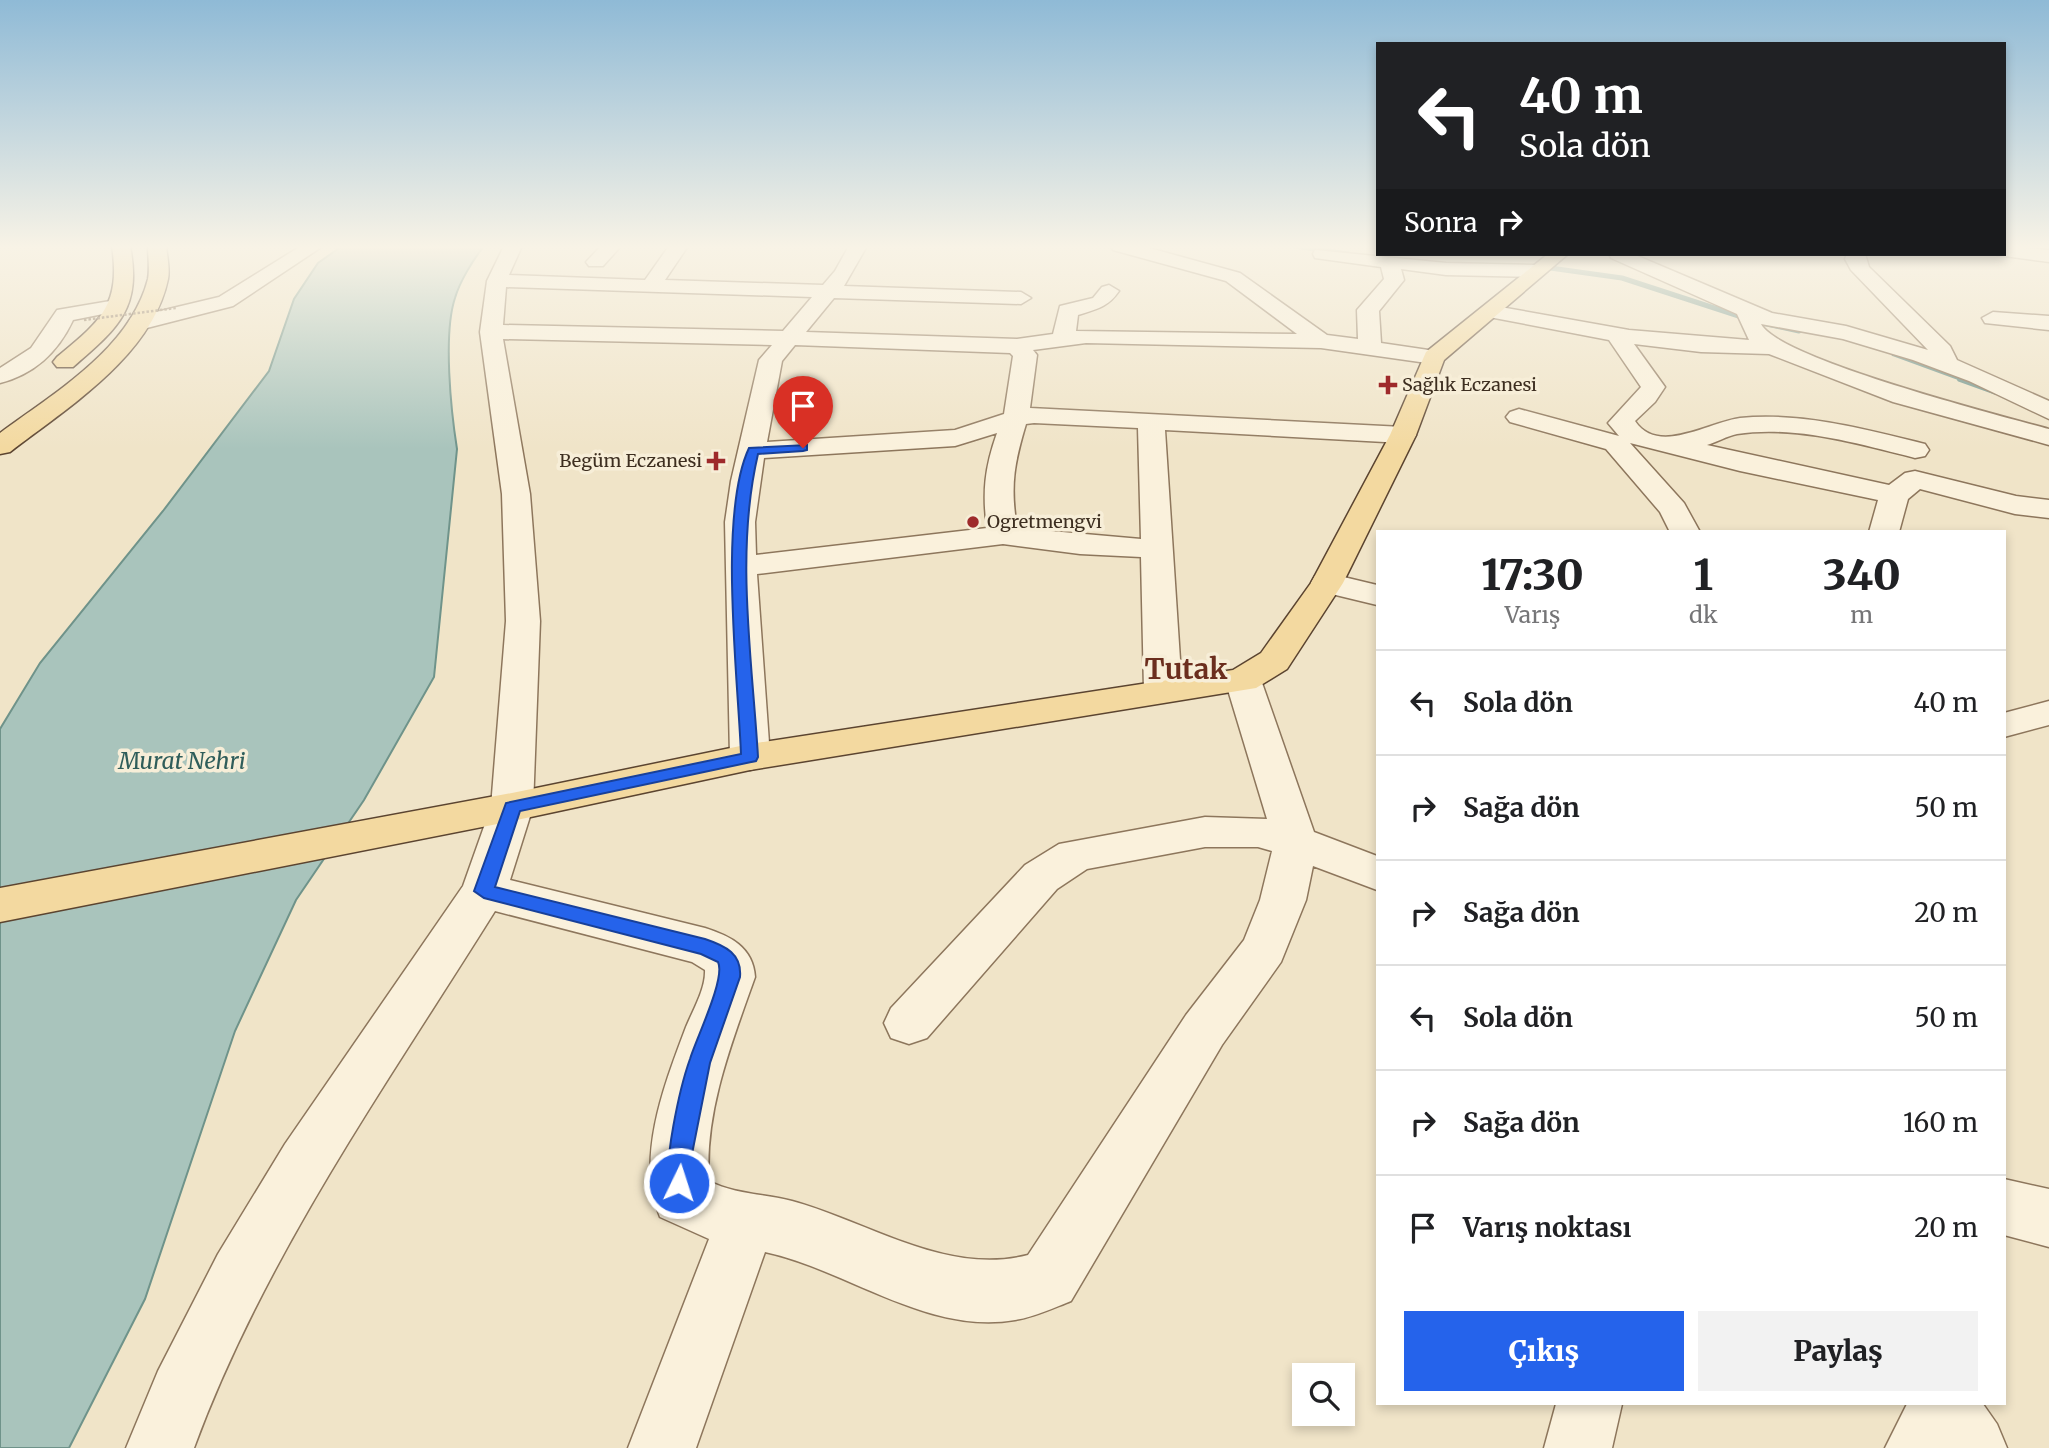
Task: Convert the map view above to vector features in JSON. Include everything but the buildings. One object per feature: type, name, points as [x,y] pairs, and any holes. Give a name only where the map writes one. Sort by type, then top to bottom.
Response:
[{"type":"main road","points":[[47,379],[92,324],[106,314]]},
{"type":"main road","points":[[0,446],[92,374],[145,314]]},
{"type":"main road","points":[[0,905],[512,807],[750,757],[1163,690],[1243,680],[1274,661],[1327,583],[1403,435],[1434,357],[1486,314]]},
{"type":"main road","points":[[92,324],[139,323]]},
{"type":"street","points":[[0,376],[39,357],[52,341],[65,315],[73,314]]},
{"type":"street","points":[[139,323],[178,314]]},
{"type":"street","points":[[160,1448],[181,1394],[240,1276],[305,1163],[484,891],[512,807],[523,621],[516,494],[491,332],[495,314]]},
{"type":"street","points":[[750,757],[740,522],[771,360],[810,314]]},
{"type":"street","points":[[1064,338],[1068,314]]},
{"type":"street","points":[[1283,314],[1321,341]]},
{"type":"street","points":[[1368,314],[1370,348]]},
{"type":"street","points":[[1504,314],[1615,333],[1708,345],[1772,347]]},
{"type":"street","points":[[1741,314],[1871,340],[1944,363],[2012,392],[2048,417]]},
{"type":"street","points":[[1905,314],[1942,351],[1947,358],[1944,363]]},
{"type":"street","points":[[1748,317],[1760,339],[1772,347],[1902,397],[2049,437]]},
{"type":"street","points":[[1993,318],[2049,323]]},
{"type":"street","points":[[491,332],[596,332],[1017,346],[1064,338],[1321,341],[1434,357]]},
{"type":"street","points":[[1615,333],[1653,387],[1649,396],[1625,414],[1621,423],[1625,439],[1674,509],[1684,530]]},
{"type":"street","points":[[1003,535],[997,496],[1004,445],[1016,416],[1025,355],[1017,346]]},
{"type":"street","points":[[1885,530],[1904,487],[1919,462],[1902,397]]},
{"type":"street","points":[[956,439],[1016,416],[1151,420],[1403,435]]},
{"type":"street","points":[[1519,417],[1625,439],[1674,444],[1740,463],[2049,509]]},
{"type":"street","points":[[1989,419],[2048,417]]},
{"type":"street","points":[[1151,420],[1159,549],[1163,690]]},
{"type":"street","points":[[1674,444],[1703,439],[1727,429],[1755,426],[1824,430],[1915,450]]},
{"type":"street","points":[[753,451],[956,439],[1004,445]]},
{"type":"street","points":[[740,566],[1003,535],[1080,545],[1159,549]]},
{"type":"street","points":[[1327,583],[1376,595]]},
{"type":"street","points":[[484,891],[705,947],[725,956],[731,966],[730,977],[699,1063],[677,1169],[681,1197],[704,1211],[792,1230],[926,1278],[974,1291],[1023,1290],[1049,1279],[1204,1030],[1264,949],[1283,900],[1296,842],[1243,680]]},
{"type":"street","points":[[2006,724],[2049,713]]},
{"type":"street","points":[[909,1023],[1041,877],[1075,855],[1205,832],[1258,832],[1296,842],[1376,874]]},
{"type":"street","points":[[2006,1207],[2049,1218]]},
{"type":"street","points":[[662,1448],[746,1221]]},
{"type":"street","points":[[1578,1448],[1589,1405]]},
{"type":"street","points":[[1919,1448],[1943,1405]]},
{"type":"street","points":[[1945,1405],[1973,1448]]},
{"type":"path","points":[[92,324],[147,314]]},
{"type":"water","name":"Murat Nehri","points":[[289,314],[451,314],[449,373],[457,449],[434,677],[364,800],[296,900],[235,1031],[145,1299],[69,1448],[0,1448],[0,729],[40,663],[163,511],[269,371]]},
{"type":"waterway","points":[[1731,314],[1748,319]]},
{"type":"waterway","points":[[1762,323],[1799,331]]},
{"type":"waterway","points":[[1894,354],[1965,380]]},
{"type":"waterway","points":[[1960,379],[1996,392]]},
{"type":"place","name":"Sağlık Eczanesi","points":[[1388,385]]},
{"type":"place","name":"Begüm Eczanesi","points":[[716,461]]},
{"type":"place","name":"Ogretmengvi","points":[[973,522]]},
{"type":"district","name":"Tutak","points":[[1186,669]]},
{"type":"route","points":[[679,1183],[677,1169],[699,1063],[730,977],[731,966],[725,956],[705,947],[484,891],[512,807],[750,757],[740,566],[740,522],[745,481],[753,451],[803,448]]}]
